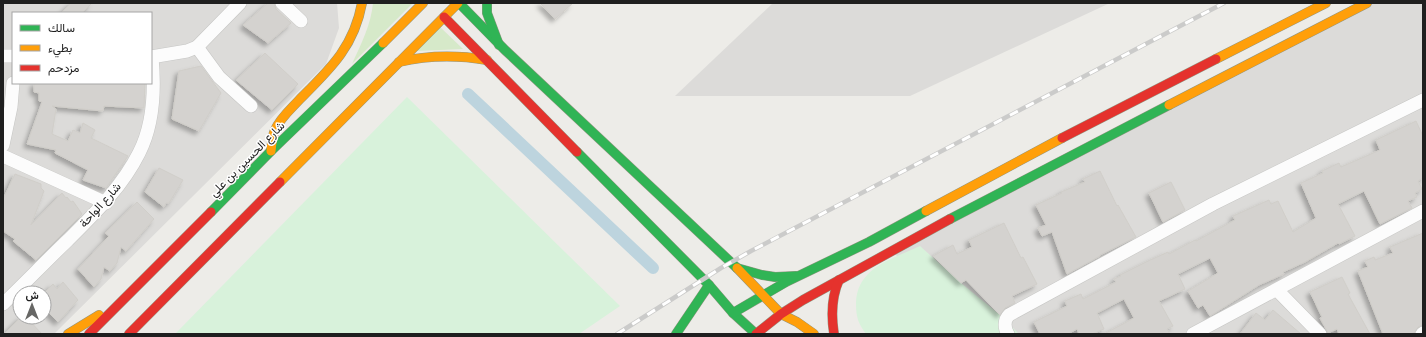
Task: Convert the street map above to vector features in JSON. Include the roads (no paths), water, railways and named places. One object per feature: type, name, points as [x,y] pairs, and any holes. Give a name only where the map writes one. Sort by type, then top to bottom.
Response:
[{"type":"main road","points":[[271,151],[274,131],[280,120],[324,75],[344,51],[359,19],[362,3]]},
{"type":"main road","name":"شارع الحسين بن علي","points":[[89,334],[271,151],[423,3]]},
{"type":"main road","points":[[129,334],[458,3],[499,45],[737,268],[781,314],[797,322],[814,334]]},
{"type":"main road","points":[[487,3],[487,13],[499,45]]},
{"type":"main road","points":[[733,313],[786,282],[869,242],[1020,160],[1326,3]]},
{"type":"main road","points":[[437,10],[692,264],[733,313],[756,334],[781,314],[803,300],[928,230],[1281,46],[1367,3]]},
{"type":"main road","points":[[399,62],[415,58],[446,56],[463,56],[487,60]]},
{"type":"main road","points":[[705,254],[713,246]]},
{"type":"main road","points":[[737,268],[775,277],[801,276]]},
{"type":"main road","points":[[834,334],[832,303],[833,293],[839,280]]},
{"type":"main road","points":[[676,334],[709,285]]},
{"type":"main road","points":[[68,334],[120,304]]},
{"type":"street","points":[[152,57],[187,51],[197,46],[240,3]]},
{"type":"street","points":[[282,3],[301,20]]},
{"type":"street","points":[[197,46],[219,76],[251,106]]},
{"type":"street","name":"شارع الواحة","points":[[3,304],[106,203],[126,176],[140,152],[148,126],[153,95],[152,57]]},
{"type":"street","points":[[3,145],[11,107],[13,84]]},
{"type":"street","points":[[1008,334],[1005,328],[1005,322],[1009,315],[1213,204],[1422,102]]},
{"type":"street","points":[[3,156],[106,203]]},
{"type":"street","points":[[1193,334],[1423,211]]},
{"type":"street","points":[[1277,290],[1320,334]]},
{"type":"waterway","points":[[468,94],[653,268]]},
{"type":"railway","points":[[617,334],[721,268],[751,251],[1224,3]]}]
